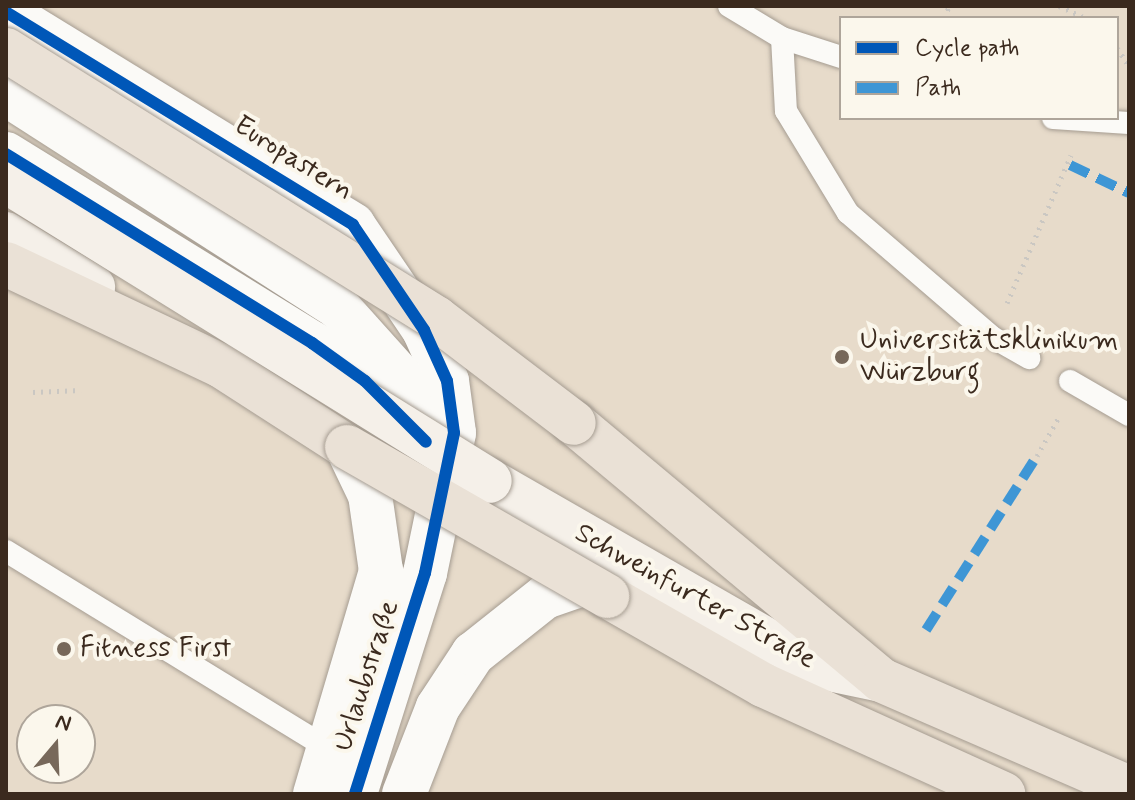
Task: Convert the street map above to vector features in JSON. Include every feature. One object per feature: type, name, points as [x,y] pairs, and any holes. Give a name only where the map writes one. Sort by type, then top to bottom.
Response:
[{"type":"main road","name":"Europastern","points":[[6,50],[436,318],[574,423],[881,680]]},
{"type":"main road","name":"Schweinfurter Straße","points":[[6,181],[490,481],[810,665],[881,680],[1129,788]]},
{"type":"main road","points":[[6,234],[347,447],[596,589]]},
{"type":"main road","points":[[6,264],[220,365]]},
{"type":"main road","name":"Schweinfurter Straße","points":[[596,589],[763,685],[987,790]]},
{"type":"street","name":"Europastern","points":[[6,12],[353,225],[424,330],[447,381],[454,433],[441,512],[425,573]]},
{"type":"street","name":"Europastern","points":[[6,94],[339,308],[400,376],[426,442],[441,512]]},
{"type":"street","points":[[6,154],[312,343],[365,381],[426,442]]},
{"type":"street","name":"Urlaubstraße","points":[[315,794],[381,571],[370,495],[347,447]]},
{"type":"street","name":"Urlaubstraße","points":[[355,794],[425,573]]},
{"type":"street","points":[[404,794],[438,707],[473,654],[545,597],[596,589]]},
{"type":"lane","points":[[729,6],[782,38],[839,56]]},
{"type":"lane","points":[[782,38],[786,111],[848,213],[992,337],[1029,358]]},
{"type":"lane","points":[[1083,120],[1129,123]]},
{"type":"lane","points":[[1073,383],[1129,415]]},
{"type":"lane","points":[[6,551],[329,749]]},
{"type":"path","points":[[1059,6],[1082,16]]},
{"type":"path","points":[[992,337],[1070,165]]},
{"type":"path","points":[[1037,456],[1073,383]]},
{"type":"path","points":[[33,392],[81,390]]},
{"type":"marked path","points":[[1070,165],[1129,193]]},
{"type":"marked path","points":[[926,630],[1037,456]]},
{"type":"cycle path","points":[[6,12],[353,225],[424,330],[447,381],[454,433],[425,573],[355,794]]},
{"type":"cycle path","points":[[6,154],[312,343],[365,381],[426,442]]},
{"type":"place","name":"Universitätsklinikum Würzburg","points":[[842,357]]},
{"type":"place","name":"Fitness First","points":[[64,649]]}]
